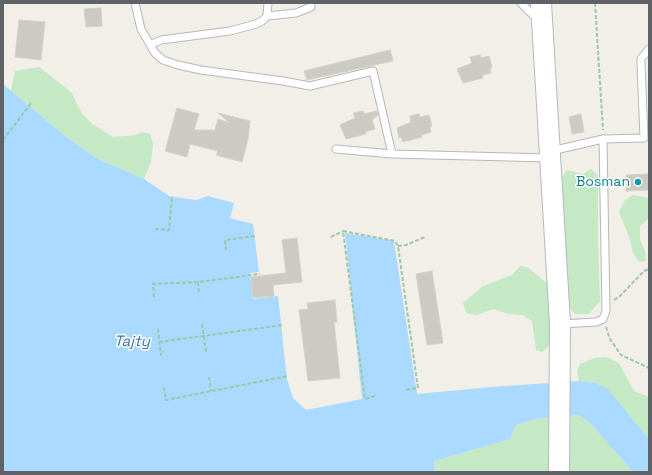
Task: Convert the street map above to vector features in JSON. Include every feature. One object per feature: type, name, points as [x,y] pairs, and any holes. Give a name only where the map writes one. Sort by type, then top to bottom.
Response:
[{"type":"main road","points":[[541,3],[560,324],[561,373],[559,472]]},
{"type":"lane","points":[[134,3],[141,29],[150,45],[163,60],[178,65],[201,70],[283,80],[310,86],[373,71],[392,154]]},
{"type":"lane","points":[[150,45],[161,40],[237,29],[256,24],[267,16],[268,3]]},
{"type":"lane","points":[[267,16],[296,14],[311,6],[312,3]]},
{"type":"lane","points":[[521,3],[543,26]]},
{"type":"lane","points":[[336,149],[363,153],[392,154],[551,155],[603,139],[647,138],[641,59],[649,49]]},
{"type":"lane","points":[[560,324],[596,322],[603,319],[606,311],[603,139]]},
{"type":"path","points":[[595,3],[603,139]]},
{"type":"path","points":[[3,140],[32,102]]},
{"type":"path","points":[[155,229],[169,230],[172,197]]},
{"type":"path","points":[[343,230],[365,399],[375,396]]},
{"type":"path","points":[[331,237],[343,230],[395,240],[398,246],[418,388],[405,390]]},
{"type":"path","points":[[226,250],[225,240],[254,236]]},
{"type":"path","points":[[398,246],[406,245],[425,237]]},
{"type":"path","points":[[606,302],[619,297],[644,271],[649,269]]},
{"type":"path","points":[[154,297],[153,284],[198,282],[260,274]]},
{"type":"path","points":[[198,282],[199,294]]},
{"type":"path","points":[[603,319],[610,339],[621,355],[649,368]]},
{"type":"path","points":[[202,324],[206,352]]},
{"type":"path","points":[[159,342],[283,325]]},
{"type":"path","points":[[158,330],[161,356]]},
{"type":"path","points":[[164,387],[166,400],[288,376]]},
{"type":"path","points":[[209,377],[211,391]]},
{"type":"green space","points":[[39,67],[71,92],[81,112],[91,123],[113,137],[136,135],[142,132],[150,134],[153,144],[151,162],[144,179],[96,158],[64,135],[11,91],[15,71]]},
{"type":"green space","points":[[591,169],[598,175],[600,301],[589,314],[575,314],[568,306],[561,178],[567,170],[583,174]]},
{"type":"green space","points":[[633,195],[649,198],[649,219],[640,226],[640,239],[645,251],[646,261],[639,262],[633,253],[629,237],[619,212],[624,201]]},
{"type":"green space","points":[[520,266],[527,267],[547,283],[552,330],[550,345],[542,352],[536,350],[532,321],[523,315],[509,314],[493,309],[477,315],[466,313],[463,303],[483,286],[512,275]]},
{"type":"green space","points":[[606,357],[619,363],[634,391],[649,397],[649,439],[608,389],[596,383],[579,381],[577,371],[580,364],[595,358]]},
{"type":"green space","points":[[579,415],[591,424],[633,472],[435,472],[434,461],[509,439],[516,425],[540,418]]},
{"type":"water","name":"Tajty","points":[[3,84],[64,135],[96,158],[144,179],[169,196],[196,200],[208,196],[234,203],[230,218],[253,224],[259,272],[250,273],[253,299],[278,296],[287,379],[293,398],[306,410],[362,399],[345,233],[394,241],[417,394],[579,381],[596,383],[608,389],[649,439],[649,472],[633,472],[591,424],[579,415],[540,418],[516,425],[510,439],[434,461],[435,472],[3,472]]},
{"type":"building","points":[[101,8],[102,26],[86,27],[84,9]]},
{"type":"building","points":[[19,20],[45,22],[41,60],[15,57]]},
{"type":"building","points":[[390,50],[393,61],[307,80],[304,71]]},
{"type":"building","points":[[480,55],[481,58],[489,56],[492,67],[490,68],[491,73],[482,75],[483,78],[463,83],[457,69],[472,63],[470,57]]},
{"type":"building","points":[[177,108],[199,114],[194,130],[215,130],[218,119],[230,123],[218,113],[250,121],[248,139],[242,162],[216,155],[218,151],[190,144],[187,157],[165,151]]},
{"type":"building","points":[[363,111],[364,114],[377,111],[378,115],[372,120],[375,129],[365,132],[366,134],[346,139],[340,125],[355,118],[353,113]]},
{"type":"building","points":[[419,114],[420,117],[429,115],[432,126],[430,127],[431,132],[421,135],[422,137],[403,142],[401,137],[399,138],[397,128],[411,122],[410,116]]},
{"type":"building","points":[[581,114],[584,132],[572,134],[569,117]]},
{"type":"building","name":"Bosman","points":[[649,174],[649,190],[626,191],[626,175]]},
{"type":"building","points":[[297,238],[302,282],[273,285],[274,296],[253,298],[251,277],[286,273],[282,240]]},
{"type":"building","points":[[432,271],[443,343],[427,345],[416,274]]},
{"type":"building","points":[[335,300],[337,322],[334,322],[340,378],[308,381],[299,310],[308,309],[307,303]]},
{"type":"place","name":"Bosman","points":[[638,182]]}]
